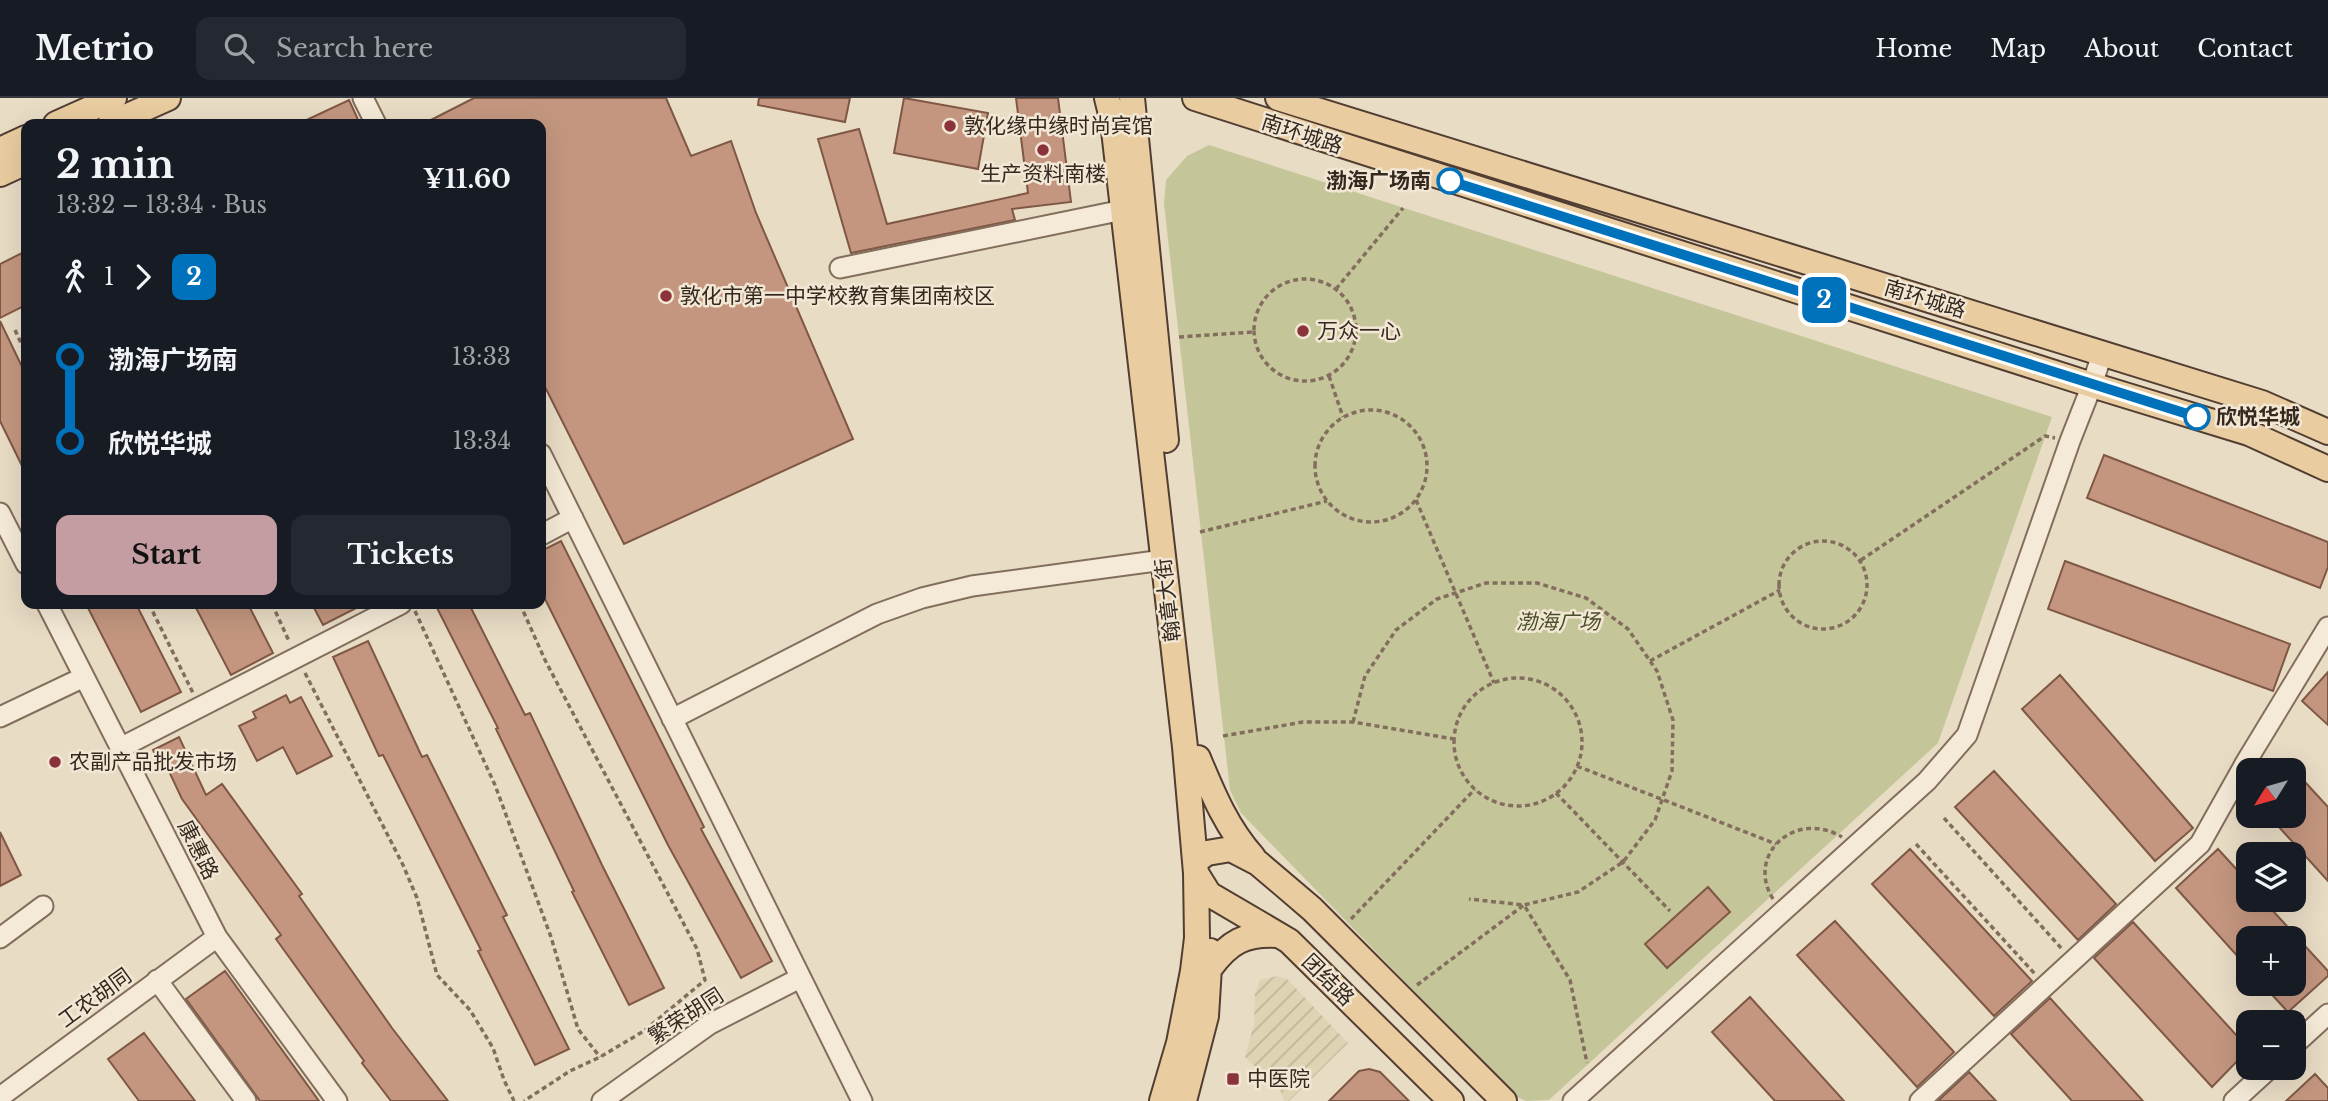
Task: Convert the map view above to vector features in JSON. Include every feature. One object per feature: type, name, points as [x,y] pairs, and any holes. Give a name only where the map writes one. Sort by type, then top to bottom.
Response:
[{"type":"main road","points":[[67,119],[114,98]]},
{"type":"main road","points":[[121,119],[167,98]]},
{"type":"main road","name":"翰章大街","points":[[1107,98],[1113,122],[1199,862]]},
{"type":"main road","name":"翰章大街","points":[[1132,98],[1198,758],[1199,862],[1194,971],[1180,1043],[1162,1101]]},
{"type":"main road","name":"南环城路","points":[[1195,98],[2249,433],[2328,469]]},
{"type":"main road","name":"南环城路","points":[[1283,99],[2262,403],[2328,432]]},
{"type":"main road","points":[[0,150],[21,140]]},
{"type":"main road","points":[[0,174],[21,164]]},
{"type":"main road","points":[[1198,758],[1222,813],[1238,840],[1258,863]]},
{"type":"main road","points":[[1199,862],[1231,849],[1258,863]]},
{"type":"main road","name":"团结路","points":[[1199,862],[1209,894],[1289,941],[1451,1101]]},
{"type":"main road","name":"团结路","points":[[1258,863],[1337,933],[1504,1101]]},
{"type":"main road","points":[[1184,1101],[1206,1016],[1210,968],[1209,894]]},
{"type":"main road","points":[[1210,968],[1223,950],[1242,939],[1262,934],[1278,935]]},
{"type":"street","points":[[363,98],[374,119]]},
{"type":"street","points":[[840,268],[1123,209]]},
{"type":"street","points":[[1573,1101],[1927,781],[1967,735],[2102,354]]},
{"type":"street","points":[[546,464],[862,1101]]},
{"type":"street","points":[[0,513],[21,554]]},
{"type":"street","points":[[546,532],[573,518]]},
{"type":"street","points":[[672,719],[877,614],[922,597],[972,586],[1163,560]]},
{"type":"street","name":"康惠路","points":[[50,609],[217,937],[337,1101]]},
{"type":"street","points":[[120,748],[391,609]]},
{"type":"street","points":[[1920,1101],[2200,844],[2327,625]]},
{"type":"street","points":[[0,717],[84,677]]},
{"type":"street","points":[[0,938],[43,906]]},
{"type":"street","name":"工农胡同","points":[[0,1097],[217,937]]},
{"type":"street","name":"繁荣胡同","points":[[602,1101],[710,1024],[800,978]]},
{"type":"street","points":[[158,981],[246,1101]]},
{"type":"street","points":[[2306,1034],[2328,1014]]},
{"type":"street","points":[[2234,1101],[2257,1080]]},
{"type":"path","points":[[1336,289],[1404,208]]},
{"type":"path","points":[[1304,278],[1321,281],[1336,289],[1347,301],[1354,317],[1356,334],[1352,351],[1342,366],[1328,376],[1312,382],[1294,381],[1278,374],[1265,363],[1256,349],[1253,332],[1258,308],[1273,289],[1288,281],[1304,278]]},
{"type":"path","points":[[15,330],[21,343]]},
{"type":"path","points":[[1179,337],[1253,332]]},
{"type":"path","points":[[1328,376],[1343,417]]},
{"type":"path","points":[[1361,411],[1380,411],[1398,417],[1413,429],[1423,445],[1427,464],[1424,483],[1416,500],[1403,513],[1387,521],[1369,523],[1351,519],[1335,510],[1316,481],[1314,463],[1318,445],[1328,429],[1343,417],[1361,411]]},
{"type":"path","points":[[1861,560],[2045,436],[2070,441]]},
{"type":"path","points":[[1416,500],[1494,683]]},
{"type":"path","points":[[1200,532],[1327,501]]},
{"type":"path","points":[[1811,542],[1839,543],[1861,560],[1867,582],[1864,604],[1855,617],[1842,626],[1828,630],[1812,628],[1798,622],[1788,611],[1780,590],[1781,571],[1798,548],[1811,542]]},
{"type":"path","points":[[1353,722],[1365,676],[1396,630],[1437,599],[1486,583],[1537,583],[1586,598],[1628,629],[1657,671],[1673,720],[1672,771],[1655,820],[1623,862],[1578,891],[1524,905],[1469,899]]},
{"type":"path","points":[[1650,661],[1780,590]]},
{"type":"path","points":[[151,609],[200,708]]},
{"type":"path","points":[[274,609],[403,864],[418,898],[438,975],[470,1010],[493,1048],[514,1101]]},
{"type":"path","points":[[413,609],[495,785],[551,937],[578,1029],[600,1057]]},
{"type":"path","points":[[522,609],[558,685],[697,949],[705,980],[644,1031],[570,1071],[524,1101]]},
{"type":"path","points":[[1525,678],[1546,685],[1564,698],[1576,715],[1581,734],[1581,754],[1577,766],[1574,774],[1544,801],[1525,806],[1504,805],[1485,798],[1470,785],[1458,766],[1454,738],[1456,722],[1466,703],[1483,688],[1494,683],[1503,679],[1525,678]]},
{"type":"path","points":[[1223,736],[1303,722],[1353,722],[1454,738]]},
{"type":"path","points":[[1577,766],[1776,844]]},
{"type":"path","points":[[1337,933],[1475,789]]},
{"type":"path","points":[[1556,793],[1670,911]]},
{"type":"path","points":[[1944,818],[2072,961]]},
{"type":"path","points":[[1782,912],[1768,890],[1765,875],[1768,859],[1776,844],[1787,834],[1801,828],[1832,830],[1845,838],[1853,848]]},
{"type":"path","points":[[1916,844],[2046,986]]},
{"type":"path","points":[[1412,989],[1524,905]]},
{"type":"path","points":[[1524,905],[1570,980],[1588,1065]]},
{"type":"shaded area","points":[[1277,976],[1287,979],[1348,1043],[1289,1101],[1284,1101],[1281,1092],[1245,1057],[1254,1024],[1255,993],[1260,980]]},
{"type":"green space","name":"渤海广场","points":[[1209,145],[2052,417],[1938,743],[1549,1100],[1526,1101],[1517,1097],[1241,813],[1230,790],[1164,204],[1166,180],[1187,156]]},
{"type":"building","name":"敦化市第一中学校教育集团南校区","points":[[474,98],[666,98],[691,156],[731,141],[756,213],[853,439],[624,544],[546,389],[546,119],[433,119]]},
{"type":"building","points":[[759,98],[850,98],[845,122],[758,105]]},
{"type":"building","points":[[904,98],[988,113],[978,169],[894,153]]},
{"type":"building","points":[[1016,98],[1058,98],[1071,202],[1012,209],[1015,220],[851,253],[818,139],[859,129],[887,224],[1028,193]]},
{"type":"building","points":[[349,100],[358,119],[309,119]]},
{"type":"building","points":[[21,254],[21,308],[0,318],[0,264]]},
{"type":"building","points":[[0,321],[21,365],[21,464],[0,421]]},
{"type":"building","points":[[2104,455],[2328,542],[2328,567],[2320,588],[2087,498]]},
{"type":"building","points":[[561,541],[704,827],[701,829],[772,961],[741,978],[668,845],[546,601],[546,548]]},
{"type":"building","points":[[2065,561],[2290,644],[2273,691],[2048,609]]},
{"type":"building","points":[[89,609],[139,609],[181,692],[141,712]]},
{"type":"building","points":[[197,609],[251,609],[273,653],[231,675]]},
{"type":"building","points":[[315,609],[354,609],[323,625]]},
{"type":"building","points":[[438,609],[472,609],[525,715],[530,713],[664,988],[629,1005],[572,892],[574,891],[496,729],[498,728]]},
{"type":"building","points":[[368,641],[422,757],[427,755],[507,915],[503,917],[569,1049],[535,1065],[478,951],[481,950],[383,755],[379,756],[333,657]]},
{"type":"building","points":[[2328,672],[2328,725],[2302,701]]},
{"type":"building","points":[[2060,675],[2193,828],[2155,861],[2022,709]]},
{"type":"building","points":[[286,695],[290,703],[301,697],[332,756],[297,774],[283,747],[257,761],[239,726],[256,718],[253,712]]},
{"type":"building","points":[[179,737],[206,795],[222,784],[302,894],[299,896],[392,1028],[448,1101],[391,1101],[362,1063],[364,1061],[276,939],[281,935],[182,799],[166,765],[161,767],[153,750]]},
{"type":"building","points":[[1994,771],[2116,904],[2078,940],[1955,807]]},
{"type":"building","points":[[2306,783],[2328,807],[2328,881],[2306,857],[2306,842],[2293,842],[2280,828],[2306,828]]},
{"type":"building","points":[[0,832],[21,875],[0,886]]},
{"type":"building","points":[[1910,849],[2032,981],[1994,1016],[1872,884]]},
{"type":"building","points":[[2218,849],[2236,869],[2236,912],[2274,912],[2287,926],[2236,926],[2236,955],[2176,888]]},
{"type":"building","points":[[1708,887],[1730,912],[1667,968],[1645,944]]},
{"type":"building","points":[[1835,921],[1954,1052],[1917,1087],[1797,955]]},
{"type":"building","points":[[2133,922],[2236,1035],[2236,1062],[2212,1087],[2094,958]]},
{"type":"building","points":[[2306,947],[2328,971],[2328,976],[2306,996]]},
{"type":"building","points":[[225,971],[319,1101],[260,1101],[186,999]]},
{"type":"building","points":[[2273,996],[2306,996],[2290,1010],[2286,1010]]},
{"type":"building","points":[[1750,997],[1844,1101],[1775,1101],[1712,1032]]},
{"type":"building","points":[[2050,998],[2143,1101],[2072,1101],[2011,1034]]},
{"type":"building","points":[[144,1033],[195,1101],[139,1101],[108,1059]]},
{"type":"building","points":[[1369,1069],[1380,1072],[1409,1101],[1329,1101],[1359,1071]]},
{"type":"building","points":[[1969,1072],[1996,1101],[1938,1101]]},
{"type":"building","points":[[2315,1074],[2328,1088],[2328,1101],[2286,1101]]},
{"type":"bus line","name":"2","points":[[1450,181],[2197,417]]},
{"type":"place","name":"敦化缘中缘时尚宾馆","points":[[950,126]]},
{"type":"place","name":"生产资料南楼","points":[[1043,150]]},
{"type":"place","name":"渤海广场南","points":[[1450,181]]},
{"type":"place","name":"敦化市第一中学校教育集团南校区","points":[[666,296]]},
{"type":"place","name":"万众一心","points":[[1303,331]]},
{"type":"place","name":"欣悦华城","points":[[2197,417]]},
{"type":"place","name":"农副产品批发市场","points":[[55,762]]},
{"type":"place","name":"中医院","points":[[1233,1079]]}]
